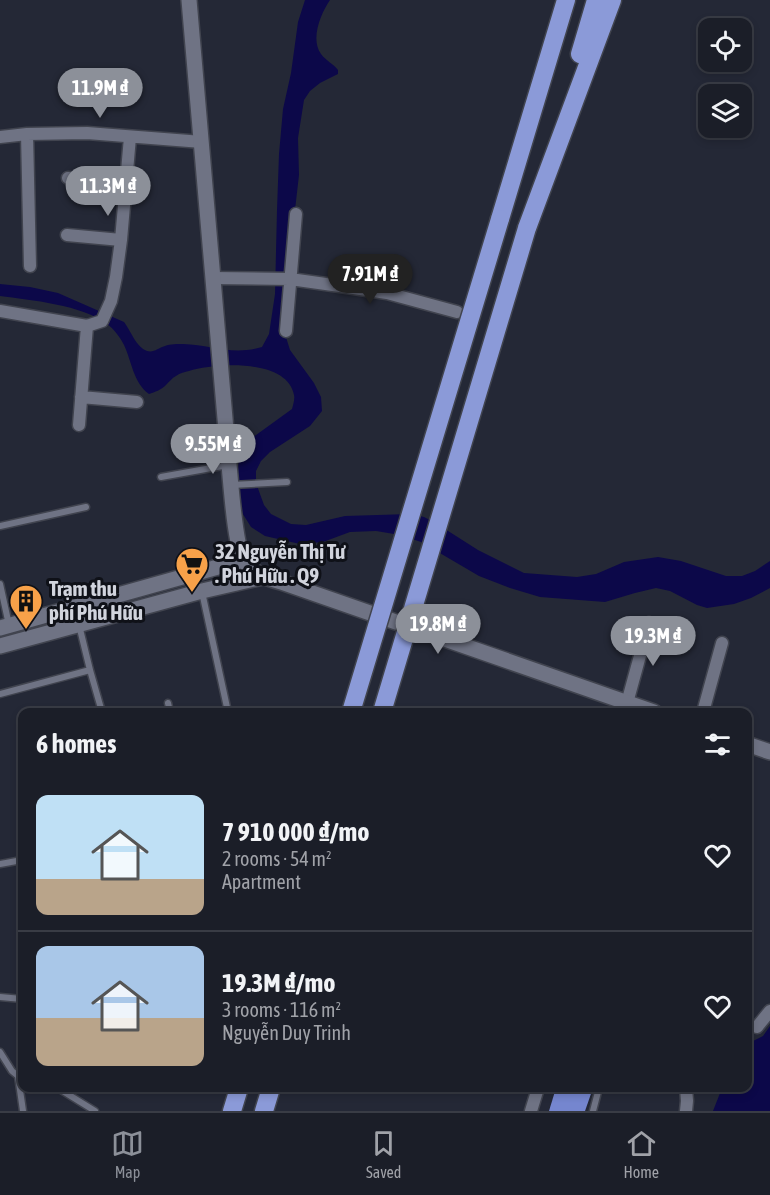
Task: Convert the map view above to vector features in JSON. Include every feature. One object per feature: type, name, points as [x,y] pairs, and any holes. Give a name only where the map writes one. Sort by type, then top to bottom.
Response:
[{"type":"highway","points":[[352,708],[564,0]]},
{"type":"highway","points":[[383,708],[596,0]]},
{"type":"highway","points":[[527,228],[612,0]]},
{"type":"highway","points":[[232,1111],[238,1092]]},
{"type":"highway","points":[[264,1111],[270,1092]]},
{"type":"main road","points":[[189,0],[229,465],[237,537],[243,560],[263,577],[640,708]]},
{"type":"main road","points":[[5,626],[243,560]]},
{"type":"main road","points":[[0,646],[202,591],[263,577]]},
{"type":"main road","points":[[752,746],[770,752]]},
{"type":"street","points":[[0,137],[87,133],[202,142]]},
{"type":"street","points":[[27,134],[30,266]]},
{"type":"street","points":[[0,311],[87,326],[102,321],[111,301],[122,240],[130,137]]},
{"type":"street","points":[[68,178],[126,183]]},
{"type":"street","points":[[286,331],[296,214]]},
{"type":"street","points":[[67,235],[122,240]]},
{"type":"street","points":[[213,278],[290,279],[387,293],[457,312]]},
{"type":"street","points":[[79,425],[87,326]]},
{"type":"street","points":[[81,398],[137,402]]},
{"type":"street","points":[[627,704],[650,622]]},
{"type":"street","points":[[704,708],[722,643]]},
{"type":"street","points":[[757,1027],[770,1011]]},
{"type":"street","points":[[531,1111],[537,1092]]},
{"type":"street","points":[[686,1092],[686,1111]]},
{"type":"lane","points":[[161,477],[229,465]]},
{"type":"lane","points":[[231,485],[287,483]]},
{"type":"lane","points":[[0,526],[86,507]]},
{"type":"lane","points":[[0,584],[5,626]]},
{"type":"lane","points":[[202,591],[227,708]]},
{"type":"lane","points":[[78,625],[101,708]]},
{"type":"lane","points":[[0,694],[90,670]]},
{"type":"lane","points":[[168,703],[169,708]]},
{"type":"lane","points":[[0,864],[18,861]]},
{"type":"lane","points":[[0,997],[18,999]]},
{"type":"lane","points":[[0,1052],[12,1071],[18,1075]]},
{"type":"lane","points":[[21,1092],[23,1111]]},
{"type":"lane","points":[[64,1092],[95,1111]]},
{"type":"lane","points":[[593,1111],[598,1092]]},
{"type":"shaded area","points":[[305,0],[330,0],[320,19],[316,41],[321,54],[338,70],[338,74],[320,83],[304,100],[298,138],[299,175],[285,334],[290,350],[314,383],[321,397],[322,411],[310,426],[270,452],[261,461],[256,471],[256,483],[264,505],[271,514],[291,524],[306,525],[345,516],[410,514],[424,517],[478,550],[524,573],[577,577],[596,574],[624,562],[658,557],[681,561],[726,576],[742,576],[770,561],[770,588],[734,604],[707,608],[670,591],[656,588],[605,602],[540,597],[479,576],[421,542],[400,535],[376,531],[350,532],[323,542],[300,544],[265,536],[251,527],[241,511],[238,493],[240,454],[249,440],[292,409],[294,397],[289,383],[265,369],[249,366],[215,366],[181,373],[156,392],[149,394],[139,384],[121,339],[107,324],[71,308],[0,296],[0,284],[58,293],[124,322],[137,342],[147,351],[176,344],[231,350],[262,347],[269,334],[275,294],[279,154],[283,109],[298,22]]},
{"type":"shaded area","points":[[770,1026],[770,1111],[713,1111],[720,1092],[752,1092],[752,1040],[763,1036]]},
{"type":"building","points":[[555,1092],[592,1092],[585,1111],[549,1111]]},
{"type":"place","name":"32 Nguyễn Thị Tư . Phú Hữu . Q9","points":[[192,593]]},
{"type":"place","name":"Trạm thu phí Phú Hữu","points":[[26,630]]}]
